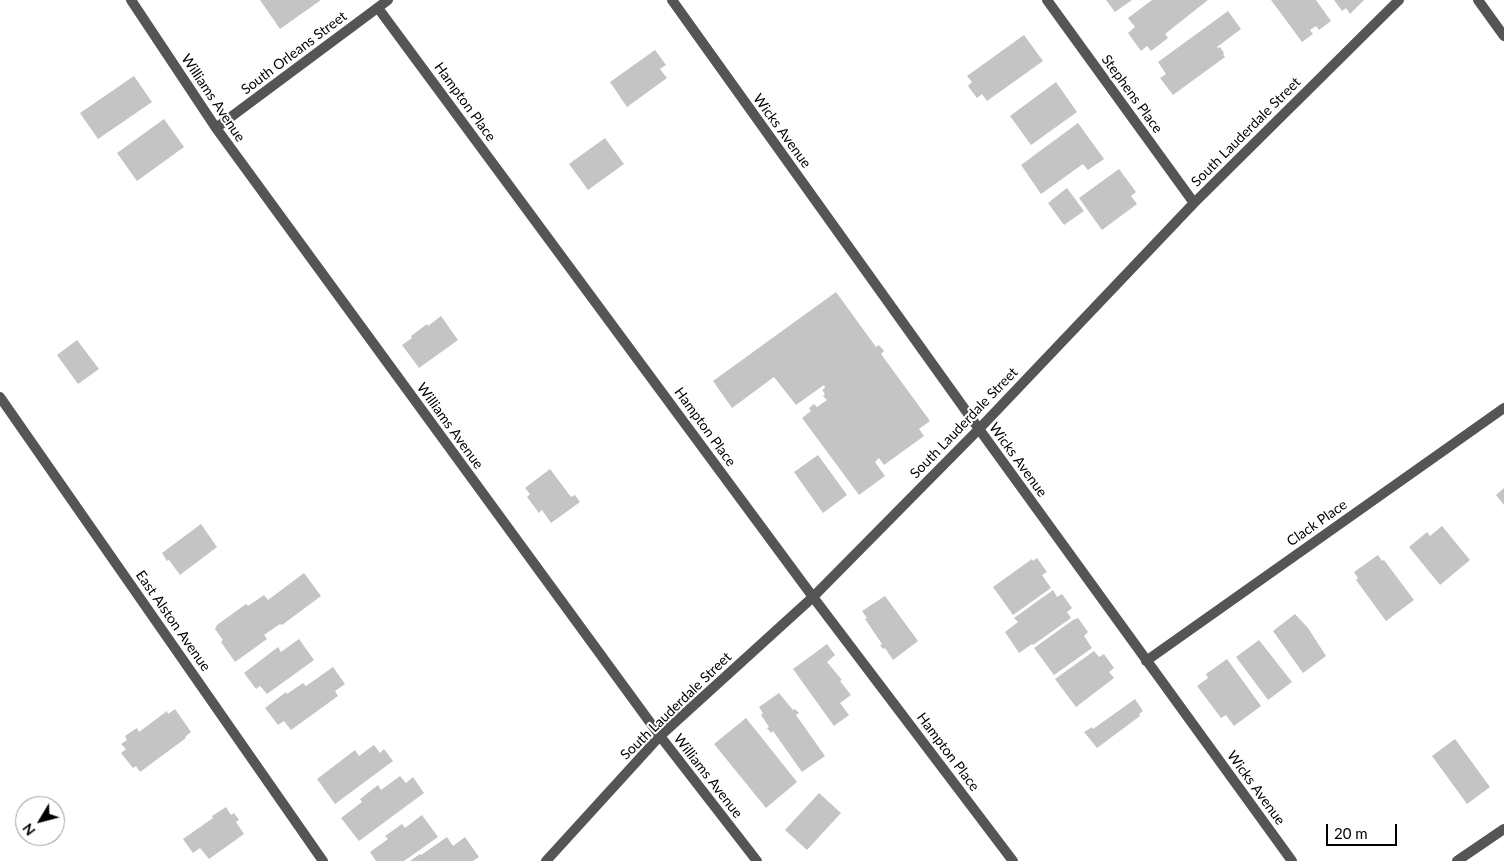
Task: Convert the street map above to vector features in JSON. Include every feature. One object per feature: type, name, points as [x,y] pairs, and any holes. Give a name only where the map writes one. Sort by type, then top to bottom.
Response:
[{"type":"street","name":"Williams Avenue","points":[[131,0],[216,128],[660,736],[757,861]]},
{"type":"street","name":"South Orleans Street","points":[[216,128],[388,0]]},
{"type":"street","name":"Wicks Avenue","points":[[672,0],[1146,661],[1292,861]]},
{"type":"street","name":"Stephens Place","points":[[1047,0],[1194,203]]},
{"type":"street","name":"South Lauderdale Street","points":[[546,861],[660,736],[813,597],[979,428],[1194,203],[1399,0]]},
{"type":"street","points":[[1478,0],[1504,36]]},
{"type":"street","name":"Hampton Place","points":[[378,8],[813,597],[1013,861]]},
{"type":"street","name":"East Alston Avenue","points":[[0,397],[323,861]]},
{"type":"street","name":"Clack Place","points":[[1146,661],[1504,408]]},
{"type":"street","points":[[1457,861],[1504,828]]},
{"type":"building","points":[[260,0],[321,0],[280,29]]},
{"type":"building","points":[[1106,0],[1132,0],[1115,12]]},
{"type":"building","points":[[1152,0],[1208,0],[1165,34],[1168,38],[1151,51],[1147,46],[1141,51],[1128,33],[1135,27],[1128,18]]},
{"type":"building","points":[[1271,0],[1316,0],[1331,21],[1319,30],[1316,26],[1310,30],[1313,34],[1302,42]]},
{"type":"building","points":[[1334,0],[1364,0],[1350,14],[1346,8],[1342,11]]},
{"type":"building","points":[[1228,11],[1241,29],[1217,47],[1220,47],[1225,57],[1173,95],[1160,78],[1166,74],[1158,62]]},
{"type":"building","points":[[1024,35],[1043,61],[987,101],[982,94],[977,98],[968,86],[972,82],[967,76]]},
{"type":"building","points":[[655,50],[666,65],[660,69],[667,78],[627,107],[610,82]]},
{"type":"building","points":[[134,76],[152,102],[98,139],[80,113]]},
{"type":"building","points":[[1056,82],[1077,112],[1031,145],[1010,116]]},
{"type":"building","points":[[164,119],[184,147],[137,181],[117,153]]},
{"type":"building","points":[[1078,123],[1104,159],[1088,170],[1083,164],[1041,194],[1021,165]]},
{"type":"building","points":[[605,138],[624,164],[588,190],[569,164]]},
{"type":"building","points":[[1119,169],[1136,192],[1131,196],[1137,204],[1102,230],[1079,198]]},
{"type":"building","points":[[1067,188],[1084,211],[1064,225],[1048,203]]},
{"type":"building","points":[[836,292],[876,347],[879,345],[884,351],[881,354],[930,421],[919,429],[924,436],[884,465],[879,458],[875,462],[885,476],[859,495],[802,418],[811,411],[809,408],[814,404],[817,407],[827,400],[823,396],[825,394],[822,390],[825,388],[824,385],[796,405],[774,377],[732,408],[713,381]]},
{"type":"building","points":[[441,316],[458,340],[419,368],[402,345],[427,324],[428,326]]},
{"type":"building","points":[[77,340],[99,369],[78,384],[57,355]]},
{"type":"building","points":[[818,455],[847,495],[823,513],[794,472]]},
{"type":"building","points":[[550,469],[571,497],[575,495],[580,502],[551,523],[542,510],[539,513],[527,497],[530,494],[525,488]]},
{"type":"building","points":[[1504,488],[1504,505],[1496,495]]},
{"type":"building","points":[[201,524],[217,547],[180,575],[162,553]]},
{"type":"building","points":[[1442,526],[1470,560],[1440,585],[1409,547],[1427,532],[1430,536]]},
{"type":"building","points":[[1378,555],[1382,561],[1384,560],[1414,600],[1386,621],[1356,580],[1358,578],[1354,572]]},
{"type":"building","points":[[1037,558],[1047,572],[1042,575],[1051,588],[1013,615],[993,587],[1032,559],[1033,561]]},
{"type":"building","points":[[304,573],[321,596],[282,625],[280,624],[264,635],[267,639],[235,662],[221,642],[223,640],[215,629],[217,625],[246,604],[248,606],[264,595],[268,600]]},
{"type":"building","points":[[1053,590],[1057,597],[1062,594],[1072,608],[1067,612],[1071,618],[1019,653],[1005,632],[1018,622],[1014,618]]},
{"type":"building","points":[[885,596],[918,641],[893,660],[885,648],[883,649],[880,645],[882,644],[865,619],[867,618],[862,611]]},
{"type":"building","points":[[1295,614],[1308,628],[1326,656],[1303,673],[1273,631]]},
{"type":"building","points":[[1078,618],[1088,632],[1084,636],[1092,648],[1054,675],[1034,648]]},
{"type":"building","points":[[299,639],[314,660],[267,694],[260,686],[256,689],[244,673],[278,647],[281,652]]},
{"type":"building","points":[[1259,640],[1292,682],[1268,700],[1236,657]]},
{"type":"building","points":[[827,644],[835,655],[827,662],[842,680],[840,681],[851,695],[840,703],[849,715],[834,726],[793,669]]},
{"type":"building","points":[[1094,651],[1099,657],[1104,654],[1114,668],[1109,672],[1114,678],[1076,707],[1055,679]]},
{"type":"building","points":[[1227,659],[1261,706],[1234,726],[1226,715],[1221,718],[1197,686],[1208,678],[1206,674]]},
{"type":"building","points":[[333,667],[345,684],[335,691],[338,696],[291,730],[284,721],[278,725],[265,708],[286,692],[287,694],[303,683],[306,686]]},
{"type":"building","points":[[779,693],[793,710],[795,709],[799,713],[796,715],[825,756],[802,772],[773,731],[771,733],[767,728],[769,727],[761,715],[763,713],[759,707]]},
{"type":"building","points":[[1135,699],[1143,711],[1139,714],[1140,716],[1097,748],[1084,732],[1092,727],[1093,729]]},
{"type":"building","points":[[175,709],[191,732],[186,738],[140,772],[136,766],[133,768],[121,753],[126,749],[121,744],[127,740],[125,736],[137,728],[139,732],[167,711],[168,714]]},
{"type":"building","points":[[746,718],[797,782],[766,808],[714,744]]},
{"type":"building","points":[[1455,739],[1490,787],[1467,804],[1432,756]]},
{"type":"building","points":[[374,745],[380,753],[384,749],[393,761],[335,804],[317,779],[355,750],[359,756]]},
{"type":"building","points":[[400,776],[406,783],[413,777],[424,793],[359,841],[341,818],[362,802],[360,799],[378,785],[381,790]]},
{"type":"building","points":[[819,793],[841,813],[807,850],[785,830]]},
{"type":"building","points":[[226,807],[231,815],[234,813],[239,820],[236,822],[244,834],[209,859],[200,848],[193,853],[183,839]]},
{"type":"building","points":[[422,815],[438,837],[404,861],[376,861],[370,852],[388,839],[385,836],[402,824],[405,828]]},
{"type":"building","points":[[447,837],[453,846],[465,837],[479,857],[473,861],[410,861],[421,855]]}]
